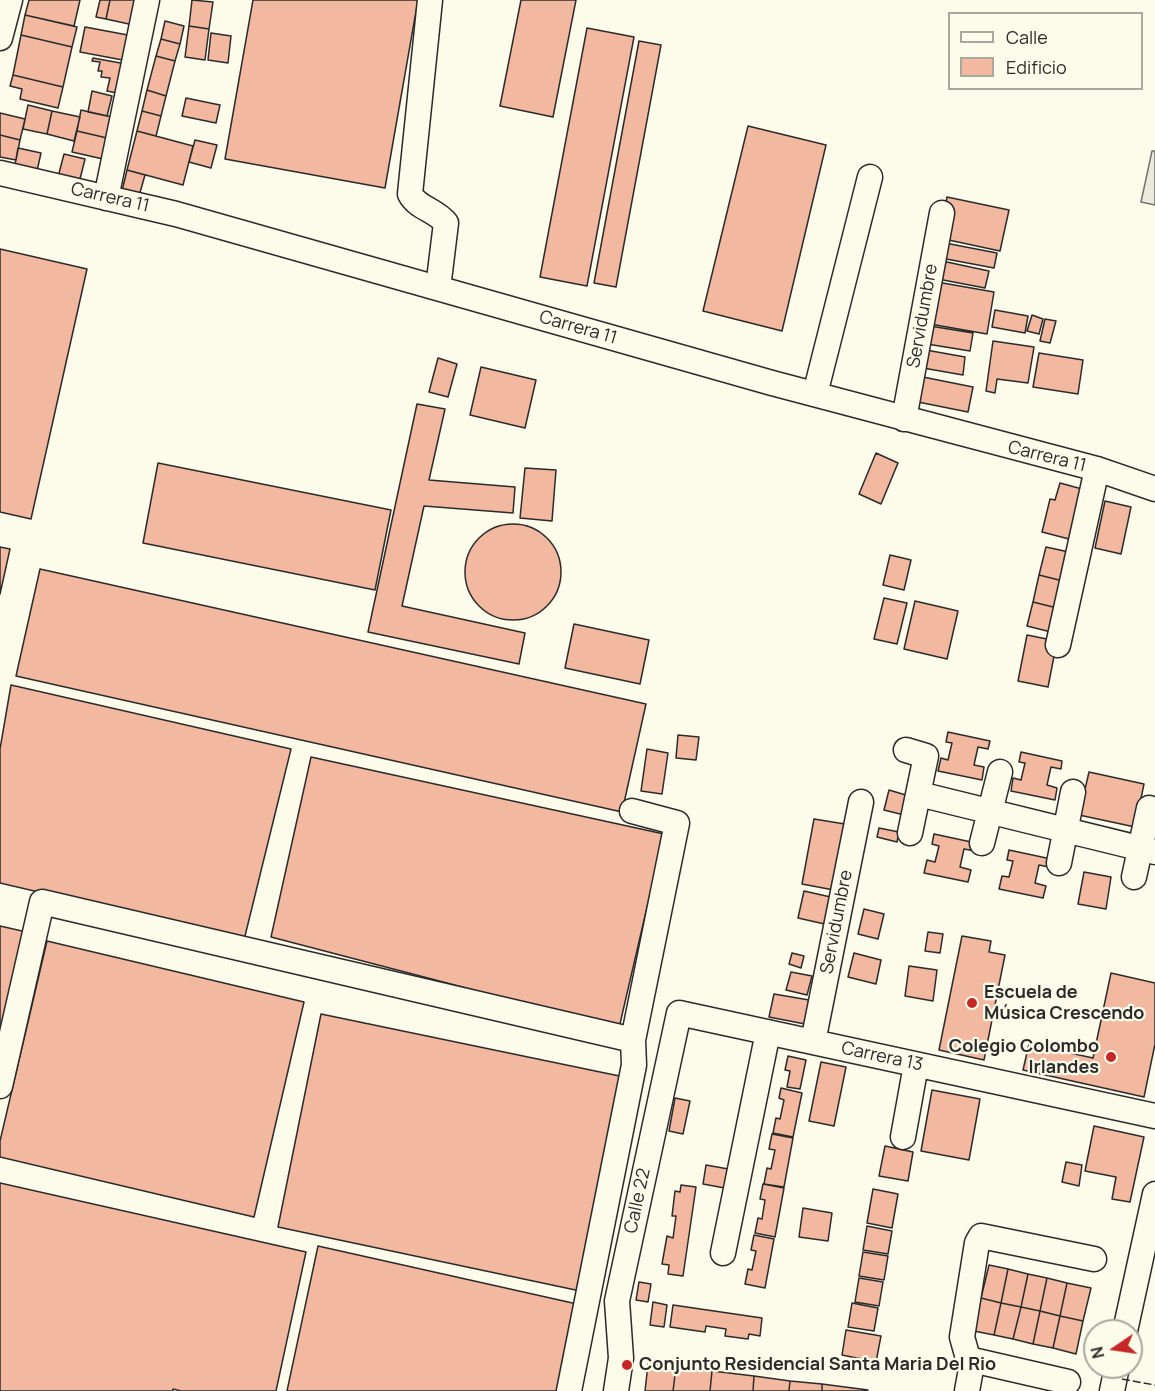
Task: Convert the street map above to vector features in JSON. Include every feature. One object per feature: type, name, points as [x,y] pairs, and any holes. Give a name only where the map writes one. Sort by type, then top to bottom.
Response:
[{"type":"street","points":[[0,39],[10,0]]},
{"type":"street","points":[[106,198],[147,0]]},
{"type":"street","points":[[430,0],[410,194],[413,201],[441,217],[446,223],[438,288]]},
{"type":"street","name":"Carrera 11","points":[[0,173],[176,214],[904,419],[1097,470],[1155,489]]},
{"type":"street","points":[[815,394],[870,177]]},
{"type":"street","name":"Servidumbre","points":[[904,419],[942,213]]},
{"type":"street","points":[[1058,645],[1097,470]]},
{"type":"street","points":[[906,750],[926,756],[910,833]]},
{"type":"street","points":[[982,843],[1000,772]]},
{"type":"street","points":[[1059,863],[1073,792]]},
{"type":"street","points":[[919,794],[1148,850]]},
{"type":"street","name":"Servidumbre","points":[[813,1042],[861,802]]},
{"type":"street","points":[[1134,877],[1148,850],[1149,808]]},
{"type":"street","points":[[569,1391],[634,1065],[633,1040],[677,823],[632,811]]},
{"type":"street","points":[[0,1086],[42,902],[633,1040]]},
{"type":"street","name":"Carrera 13","points":[[679,1013],[1155,1116]]},
{"type":"street","name":"Calle 22","points":[[616,1391],[621,1358],[617,1300],[679,1013]]},
{"type":"street","points":[[723,1253],[768,1032]]},
{"type":"street","points":[[903,1137],[916,1065]]},
{"type":"street","points":[[1129,1319],[1150,1246],[1155,1194]]},
{"type":"street","points":[[967,1391],[971,1369],[962,1338],[977,1243],[981,1236],[1094,1259]]},
{"type":"street","points":[[969,1359],[1068,1382]]},
{"type":"shaded area","points":[[1152,151],[1155,151],[1155,205],[1141,202]]},
{"type":"building","points":[[29,0],[80,0],[74,26],[25,15]]},
{"type":"building","points":[[100,0],[110,0],[106,19],[96,17]]},
{"type":"building","points":[[110,0],[140,0],[138,26],[106,19]]},
{"type":"building","points":[[192,0],[213,2],[209,29],[189,26]]},
{"type":"building","points":[[253,0],[418,0],[385,188],[225,159]]},
{"type":"building","points":[[521,0],[576,0],[553,117],[500,106]]},
{"type":"building","points":[[25,15],[77,27],[72,47],[21,35]]},
{"type":"building","points":[[165,21],[184,26],[180,44],[161,39]]},
{"type":"building","points":[[189,26],[209,29],[205,60],[185,57]]},
{"type":"building","points":[[85,27],[133,36],[128,61],[80,52]]},
{"type":"building","points":[[587,28],[634,37],[587,286],[540,277]]},
{"type":"building","points":[[211,33],[231,36],[228,63],[208,60]]},
{"type":"building","points":[[21,35],[72,47],[63,87],[13,75]]},
{"type":"building","points":[[161,39],[180,44],[175,61],[156,56]]},
{"type":"building","points":[[639,41],[661,45],[616,287],[594,283]]},
{"type":"building","points":[[156,56],[175,61],[166,96],[147,90]]},
{"type":"building","points":[[93,58],[126,64],[122,94],[107,91],[110,78],[101,77],[102,71],[98,71],[100,62],[92,61]]},
{"type":"building","points":[[13,75],[63,87],[58,108],[20,99],[22,89],[10,86]]},
{"type":"building","points":[[147,90],[166,96],[161,116],[142,111]]},
{"type":"building","points":[[92,91],[112,96],[107,116],[88,112]]},
{"type":"building","points":[[186,98],[220,105],[216,123],[182,116]]},
{"type":"building","points":[[28,105],[52,111],[47,134],[23,129]]},
{"type":"building","points":[[81,110],[112,117],[107,138],[77,131]]},
{"type":"building","points":[[52,111],[80,117],[74,141],[47,134]]},
{"type":"building","points":[[142,111],[161,116],[156,136],[137,131]]},
{"type":"building","points":[[0,113],[25,119],[20,140],[0,135]]},
{"type":"building","points":[[748,126],[826,145],[782,331],[703,311]]},
{"type":"building","points":[[77,131],[107,138],[103,159],[72,152]]},
{"type":"building","points":[[137,131],[193,146],[183,185],[127,170]]},
{"type":"building","points":[[0,135],[20,140],[16,160],[0,157]]},
{"type":"building","points":[[195,140],[217,145],[211,168],[189,162]]},
{"type":"building","points":[[18,148],[41,153],[37,171],[15,165]]},
{"type":"building","points":[[64,154],[85,159],[79,183],[58,177]]},
{"type":"building","points":[[127,170],[145,175],[139,196],[122,191]]},
{"type":"building","points":[[947,197],[1009,210],[1000,251],[944,239],[944,213]]},
{"type":"building","points":[[945,243],[997,253],[994,268],[941,258]]},
{"type":"building","points":[[0,249],[87,269],[31,519],[0,512]]},
{"type":"building","points":[[942,261],[989,271],[985,288],[938,279]]},
{"type":"building","points":[[937,282],[994,292],[987,334],[930,324]]},
{"type":"building","points":[[995,310],[1028,316],[1025,333],[992,327]]},
{"type":"building","points":[[1032,315],[1043,319],[1039,334],[1027,331]]},
{"type":"building","points":[[1045,319],[1056,321],[1050,343],[1040,341]]},
{"type":"building","points":[[930,326],[973,333],[970,351],[927,344]]},
{"type":"building","points":[[993,341],[1034,347],[1028,383],[997,379],[995,393],[986,391]]},
{"type":"building","points":[[926,350],[965,357],[963,375],[923,368]]},
{"type":"building","points":[[1039,353],[1083,360],[1078,394],[1033,387]]},
{"type":"building","points":[[438,358],[457,364],[448,397],[429,392]]},
{"type":"building","points":[[481,367],[536,380],[525,428],[470,415]]},
{"type":"building","points":[[923,377],[973,387],[968,412],[918,402]]},
{"type":"building","points":[[417,404],[445,409],[429,480],[515,487],[513,513],[424,506],[402,606],[525,633],[519,664],[368,632]]},
{"type":"building","points":[[876,453],[898,463],[881,504],[859,494]]},
{"type":"building","points":[[158,463],[391,510],[375,590],[143,543]]},
{"type":"building","points":[[525,468],[556,470],[552,521],[520,518]]},
{"type":"building","points":[[1060,483],[1082,489],[1069,539],[1042,532],[1050,499],[1055,500]]},
{"type":"building","points":[[1105,501],[1131,507],[1121,554],[1095,548]]},
{"type":"building","points":[[513,524],[531,527],[547,538],[558,554],[561,572],[558,590],[547,606],[531,617],[513,620],[495,617],[479,606],[468,590],[465,572],[468,554],[479,538],[495,527]]},
{"type":"building","points":[[0,547],[10,549],[0,594]]},
{"type":"building","points":[[1046,547],[1078,554],[1071,583],[1039,575]]},
{"type":"building","points":[[890,555],[911,560],[904,590],[883,585]]},
{"type":"building","points":[[40,569],[646,704],[622,812],[16,676]]},
{"type":"building","points":[[1039,575],[1071,583],[1065,610],[1033,602]]},
{"type":"building","points":[[884,598],[907,603],[897,644],[874,639]]},
{"type":"building","points":[[915,601],[958,611],[947,659],[904,649]]},
{"type":"building","points":[[1033,602],[1065,610],[1059,634],[1027,626]]},
{"type":"building","points":[[574,624],[649,640],[640,684],[565,668]]},
{"type":"building","points":[[1027,635],[1057,641],[1048,687],[1018,681]]},
{"type":"building","points":[[11,685],[291,749],[244,940],[0,883],[0,749]]},
{"type":"building","points":[[948,732],[990,741],[988,749],[978,747],[974,765],[984,767],[982,780],[938,771],[941,758],[948,760],[952,743],[946,742]]},
{"type":"building","points":[[678,735],[699,737],[696,760],[676,758]]},
{"type":"building","points":[[647,749],[668,753],[662,794],[641,791]]},
{"type":"building","points":[[1021,752],[1062,761],[1061,769],[1051,767],[1047,785],[1057,788],[1055,800],[1011,791],[1013,778],[1021,780],[1025,763],[1019,762]]},
{"type":"building","points":[[311,757],[664,834],[619,1028],[271,937]]},
{"type":"building","points":[[1089,772],[1144,784],[1135,827],[1079,815]]},
{"type":"building","points":[[889,790],[909,796],[904,815],[884,810]]},
{"type":"building","points":[[814,819],[851,825],[839,891],[802,884]]},
{"type":"building","points":[[879,828],[899,832],[897,842],[877,837]]},
{"type":"building","points":[[934,834],[976,843],[975,851],[964,849],[960,867],[971,870],[968,882],[924,873],[927,860],[935,862],[939,846],[932,844]]},
{"type":"building","points":[[1009,850],[1051,859],[1049,867],[1039,865],[1035,883],[1046,886],[1043,898],[999,889],[1002,876],[1009,877],[1013,861],[1007,860]]},
{"type":"building","points":[[1084,872],[1111,877],[1106,909],[1078,904]]},
{"type":"building","points":[[804,891],[835,898],[829,925],[798,918]]},
{"type":"building","points":[[864,909],[884,914],[878,939],[858,934]]},
{"type":"building","points":[[0,926],[31,933],[0,1055]]},
{"type":"building","points":[[928,932],[943,934],[940,953],[925,951]]},
{"type":"building","name":"Escuela de Música Crescendo","points":[[962,936],[991,941],[989,952],[1005,955],[984,1060],[939,1050]]},
{"type":"building","points":[[47,941],[304,1002],[254,1217],[0,1157],[0,1141]]},
{"type":"building","points":[[792,953],[804,956],[801,968],[789,964]]},
{"type":"building","points":[[854,953],[881,960],[876,984],[848,977]]},
{"type":"building","points":[[909,966],[937,970],[933,1001],[905,996]]},
{"type":"building","points":[[791,972],[812,976],[807,995],[786,990]]},
{"type":"building","points":[[1111,973],[1155,983],[1155,1044],[1144,1097],[1023,1070],[1029,1044],[1093,1058]]},
{"type":"building","points":[[774,994],[809,1000],[805,1024],[769,1017]]},
{"type":"building","points":[[321,1014],[629,1078],[585,1292],[278,1227]]},
{"type":"building","points":[[788,1056],[806,1060],[800,1089],[787,1087],[790,1071],[785,1070]]},
{"type":"building","points":[[821,1062],[846,1067],[834,1126],[809,1121]]},
{"type":"building","points":[[781,1088],[802,1093],[793,1137],[773,1133],[776,1118],[780,1119],[784,1100],[779,1098]]},
{"type":"building","points":[[932,1090],[980,1099],[969,1160],[921,1151]]},
{"type":"building","points":[[675,1098],[690,1101],[683,1134],[669,1131]]},
{"type":"building","points":[[1094,1126],[1144,1137],[1130,1202],[1112,1199],[1116,1177],[1085,1171]]},
{"type":"building","points":[[772,1134],[793,1138],[784,1187],[764,1184],[767,1168],[771,1169],[775,1150],[769,1149]]},
{"type":"building","points":[[885,1146],[913,1152],[908,1181],[879,1176]]},
{"type":"building","points":[[1066,1162],[1082,1165],[1079,1186],[1062,1182]]},
{"type":"building","points":[[706,1165],[734,1170],[730,1189],[703,1184]]},
{"type":"building","points":[[0,1183],[306,1252],[276,1391],[181,1391],[173,1389],[173,1391],[0,1391]]},
{"type":"building","points":[[763,1184],[784,1188],[775,1237],[755,1233],[758,1218],[762,1219],[765,1200],[760,1199]]},
{"type":"building","points":[[681,1185],[696,1187],[683,1276],[668,1274],[669,1265],[662,1264],[667,1236],[673,1238],[676,1216],[672,1216],[675,1191],[680,1192]]},
{"type":"building","points":[[873,1189],[898,1194],[892,1228],[867,1223]]},
{"type":"building","points":[[803,1208],[832,1213],[828,1241],[799,1237]]},
{"type":"building","points":[[867,1226],[892,1231],[888,1254],[863,1250]]},
{"type":"building","points":[[754,1235],[774,1239],[765,1288],[745,1284],[748,1269],[752,1270],[756,1251],[751,1250]]},
{"type":"building","points":[[318,1246],[577,1304],[558,1391],[287,1391]]},
{"type":"building","points":[[863,1252],[888,1256],[884,1280],[859,1276]]},
{"type":"building","points":[[989,1265],[1008,1269],[1001,1303],[981,1298]]},
{"type":"building","points":[[1008,1269],[1028,1274],[1021,1307],[1001,1303]]},
{"type":"building","points":[[1028,1274],[1047,1278],[1040,1311],[1021,1307]]},
{"type":"building","points":[[859,1278],[883,1282],[879,1306],[855,1302]]},
{"type":"building","points":[[1047,1278],[1067,1283],[1060,1316],[1040,1311]]},
{"type":"building","points":[[639,1282],[651,1284],[648,1302],[636,1300]]},
{"type":"building","points":[[1067,1283],[1091,1288],[1083,1321],[1060,1316]]},
{"type":"building","points":[[981,1298],[1001,1303],[994,1335],[974,1331]]},
{"type":"building","points":[[653,1302],[667,1305],[664,1327],[650,1325]]},
{"type":"building","points":[[852,1303],[878,1308],[874,1331],[848,1327]]},
{"type":"building","points":[[1001,1303],[1021,1307],[1013,1339],[994,1335]]},
{"type":"building","points":[[673,1305],[762,1318],[760,1336],[749,1334],[748,1339],[725,1336],[726,1329],[706,1326],[705,1332],[670,1327]]},
{"type":"building","points":[[1021,1307],[1040,1311],[1033,1344],[1013,1339]]},
{"type":"building","points":[[1040,1311],[1060,1316],[1053,1348],[1033,1344]]},
{"type":"building","points":[[1060,1316],[1083,1321],[1076,1354],[1053,1348]]},
{"type":"building","points":[[846,1330],[881,1336],[876,1362],[842,1355]]},
{"type":"building","points":[[648,1364],[676,1367],[673,1391],[645,1391]]},
{"type":"building","points":[[676,1367],[712,1371],[710,1391],[673,1391]]},
{"type":"building","points":[[712,1371],[754,1376],[753,1391],[710,1391]]},
{"type":"building","points":[[754,1376],[790,1381],[789,1391],[753,1391]]},
{"type":"building","points":[[790,1381],[822,1384],[822,1391],[789,1391]]},
{"type":"building","points":[[822,1384],[868,1390],[822,1391]]},
{"type":"fence","points":[[1122,1379],[1155,1385]]},
{"type":"place","name":"Escuela de Música Crescendo","points":[[972,1003]]},
{"type":"place","name":"Colegio Colombo Irlandes","points":[[1111,1057]]},
{"type":"place","name":"Conjunto Residencial Santa Maria Del Rio","points":[[627,1365]]}]
